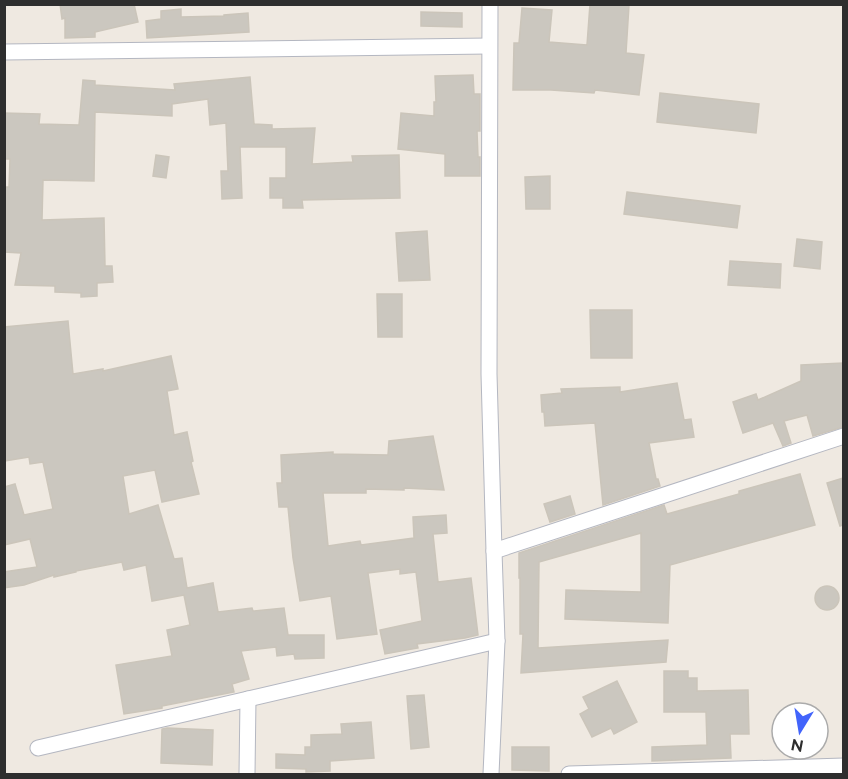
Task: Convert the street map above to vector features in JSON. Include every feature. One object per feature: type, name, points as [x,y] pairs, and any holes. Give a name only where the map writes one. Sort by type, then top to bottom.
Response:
[{"type":"street","points":[[490,4],[489,374],[497,641],[491,774]]},
{"type":"street","points":[[4,52],[489,46]]},
{"type":"street","points":[[494,550],[843,436]]},
{"type":"street","points":[[38,748],[497,641]]},
{"type":"street","points":[[247,774],[248,699]]},
{"type":"street","points":[[569,774],[843,766]]},
{"type":"building","points":[[60,4],[134,4],[138,22],[95,32],[95,37],[65,38],[65,18],[62,19]]},
{"type":"building","points":[[590,4],[629,5],[626,53],[644,55],[639,95],[595,90],[594,93],[513,90],[514,43],[519,43],[522,8],[552,10],[549,42],[587,45]]},
{"type":"building","points":[[181,9],[181,17],[248,13],[249,32],[147,38],[146,21],[161,19],[161,11]]},
{"type":"building","points":[[421,12],[462,13],[462,27],[421,26]]},
{"type":"building","points":[[473,75],[474,94],[480,94],[480,131],[477,131],[480,176],[445,176],[445,154],[398,149],[401,113],[434,116],[435,76]]},
{"type":"building","points":[[250,77],[254,124],[272,125],[272,129],[315,128],[312,164],[353,162],[352,156],[399,155],[400,198],[302,200],[303,208],[283,208],[283,198],[270,198],[270,178],[286,178],[286,147],[240,147],[242,198],[222,199],[221,171],[228,171],[226,123],[210,125],[208,99],[172,104],[172,116],[95,112],[94,181],[43,180],[42,220],[104,218],[105,266],[112,266],[113,282],[97,283],[97,296],[81,297],[81,293],[55,292],[55,286],[15,285],[21,253],[4,252],[4,187],[9,187],[10,159],[4,159],[4,113],[40,114],[39,124],[79,125],[83,80],[95,81],[95,85],[175,90],[174,84]]},
{"type":"building","points":[[660,93],[759,104],[756,133],[657,122]]},
{"type":"building","points":[[156,155],[169,157],[166,178],[153,176]]},
{"type":"building","points":[[550,176],[550,209],[526,209],[525,177]]},
{"type":"building","points":[[627,192],[740,206],[737,228],[624,214]]},
{"type":"building","points":[[427,231],[430,280],[399,281],[396,233]]},
{"type":"building","points":[[797,239],[822,242],[820,269],[794,266]]},
{"type":"building","points":[[730,261],[781,264],[780,288],[728,285]]},
{"type":"building","points":[[377,294],[402,294],[402,337],[378,337]]},
{"type":"building","points":[[590,310],[632,310],[632,358],[591,358]]},
{"type":"building","points":[[68,321],[73,374],[103,369],[103,371],[171,356],[178,389],[167,391],[174,435],[187,432],[199,494],[162,502],[155,470],[123,476],[129,514],[158,505],[174,559],[182,558],[187,588],[213,583],[218,612],[252,608],[253,611],[284,608],[288,635],[324,635],[324,658],[295,659],[294,654],[277,656],[276,647],[241,651],[249,679],[232,684],[234,692],[124,714],[116,665],[172,656],[167,630],[190,625],[184,595],[152,601],[146,565],[124,570],[122,562],[54,577],[54,575],[24,585],[4,588],[4,572],[37,567],[30,539],[4,545],[4,487],[15,484],[24,515],[53,509],[43,462],[30,464],[29,457],[4,461],[4,327]]},
{"type":"building","points":[[843,363],[843,427],[813,436],[807,415],[784,421],[791,443],[783,446],[773,423],[743,433],[733,402],[756,394],[758,400],[801,381],[801,365]]},
{"type":"building","points":[[677,383],[684,420],[691,419],[694,437],[649,443],[656,479],[660,486],[603,505],[595,423],[545,426],[541,395],[562,393],[561,389],[620,387],[620,392]]},
{"type":"building","points":[[433,436],[444,490],[404,488],[404,490],[366,489],[366,493],[323,493],[328,546],[360,541],[361,545],[414,538],[413,517],[446,515],[447,533],[433,534],[438,582],[471,578],[478,635],[417,644],[418,648],[385,654],[380,630],[422,621],[416,572],[400,574],[400,569],[368,573],[377,634],[337,639],[331,596],[300,601],[288,507],[279,507],[277,483],[282,483],[281,455],[333,452],[333,454],[388,455],[389,441]]},
{"type":"building","points":[[800,474],[815,525],[670,565],[668,623],[565,619],[566,590],[641,592],[641,533],[539,562],[538,648],[668,640],[666,662],[521,673],[523,634],[520,634],[519,553],[664,505],[667,514]]},
{"type":"building","points":[[843,478],[843,525],[840,526],[827,483]]},
{"type":"building","points":[[570,496],[575,514],[550,522],[544,504]]},
{"type":"building","points":[[822,586],[832,586],[839,593],[839,603],[832,610],[822,610],[815,603],[815,593]]},
{"type":"building","points":[[664,671],[688,671],[688,678],[697,678],[697,691],[748,690],[749,734],[730,734],[731,758],[652,761],[652,747],[707,745],[706,712],[664,712]]},
{"type":"building","points":[[617,681],[637,722],[614,734],[611,728],[592,737],[580,714],[589,709],[583,697]]},
{"type":"building","points":[[424,695],[429,747],[411,749],[407,696]]},
{"type":"building","points":[[371,722],[374,758],[330,761],[330,771],[306,772],[306,769],[276,768],[276,754],[305,755],[305,747],[311,747],[311,735],[342,734],[341,724]]},
{"type":"building","points":[[162,729],[213,730],[212,765],[161,763]]},
{"type":"building","points":[[512,747],[549,747],[549,771],[512,770]]}]
